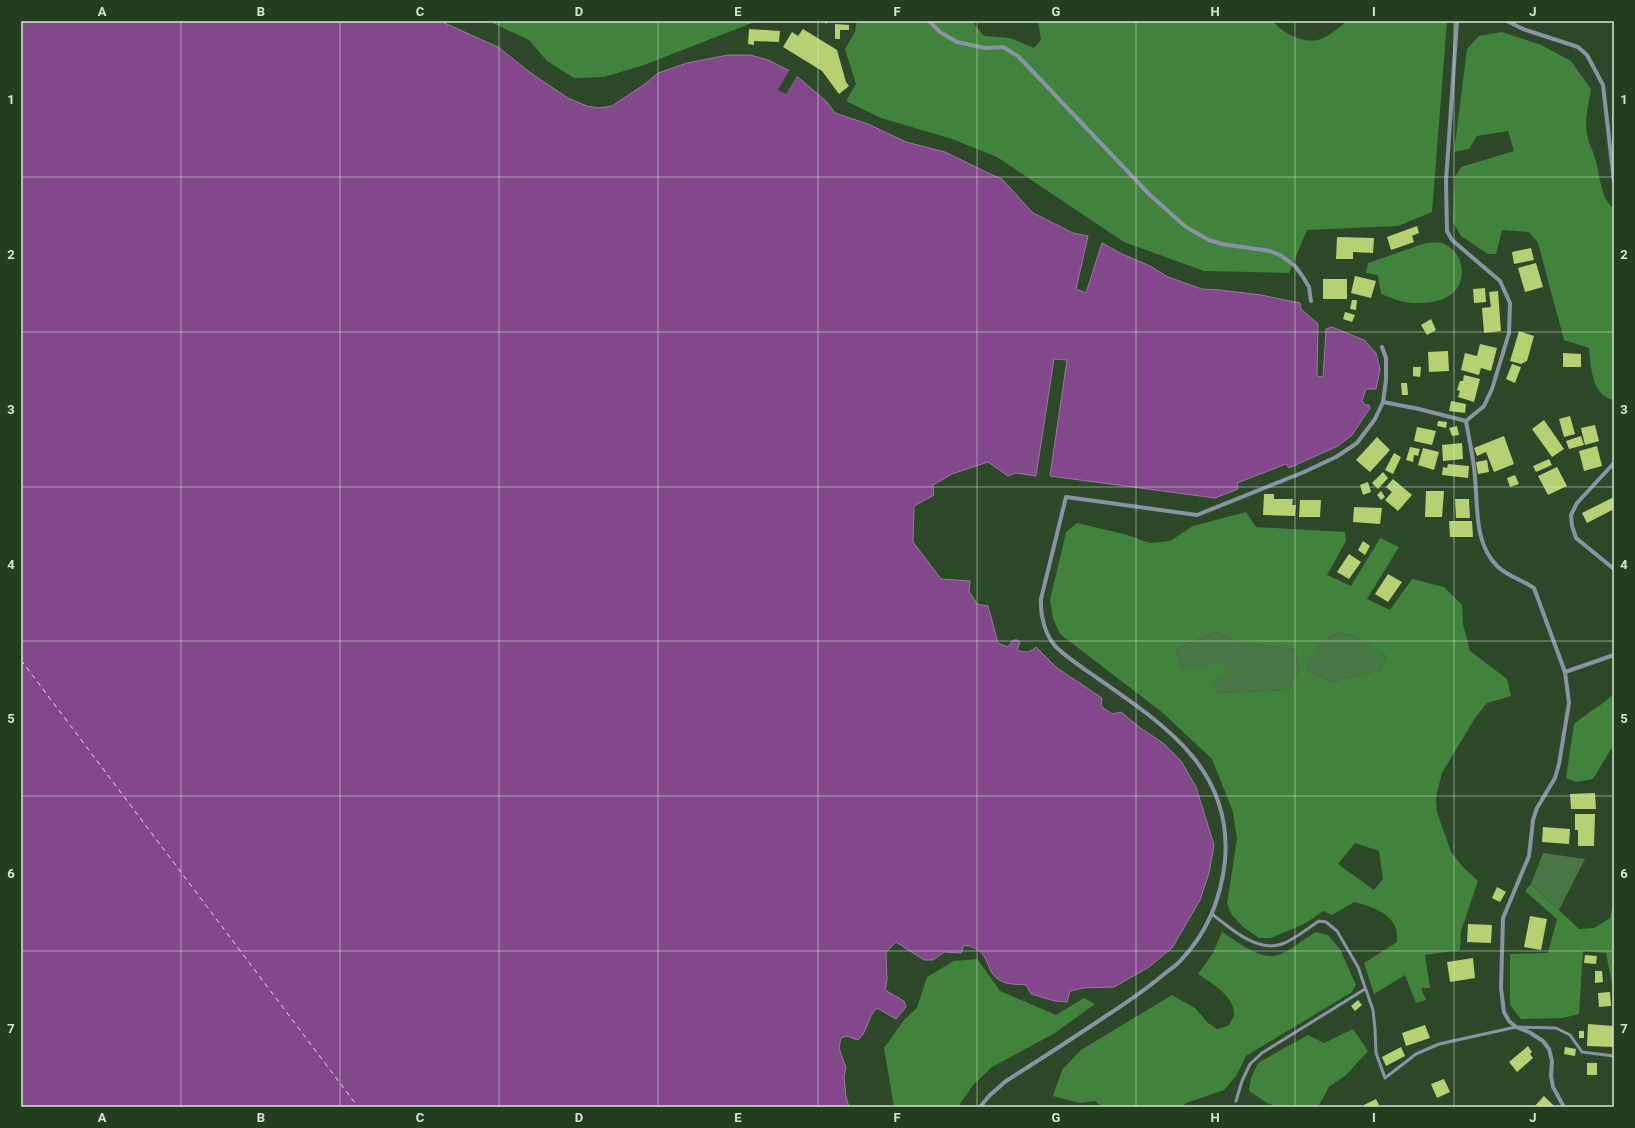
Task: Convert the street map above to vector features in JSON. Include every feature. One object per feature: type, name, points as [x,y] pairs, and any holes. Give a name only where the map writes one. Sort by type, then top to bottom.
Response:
[{"type":"street","points":[[929,21],[940,32],[957,42],[985,48],[1003,47],[1018,56],[1150,195],[1186,227],[1209,240],[1222,244],[1270,251],[1280,255],[1295,266],[1303,277],[1309,287],[1311,300]]},
{"type":"street","points":[[1457,21],[1446,181],[1447,231],[1452,240],[1500,281],[1510,302],[1509,333],[1492,389],[1484,406],[1466,421]]},
{"type":"street","points":[[1507,21],[1523,29],[1578,47],[1591,61],[1603,85],[1614,182]]},
{"type":"street","points":[[980,1107],[989,1096],[1006,1082],[1139,995],[1180,961],[1196,943],[1212,914],[1220,890],[1224,866],[1226,846],[1223,815],[1217,796],[1196,759],[1182,743],[1166,729],[1057,647],[1047,632],[1040,611],[1041,599],[1066,497],[1197,515],[1304,472],[1347,450],[1357,443],[1375,419],[1383,402],[1386,380],[1386,358],[1382,347]]},
{"type":"street","points":[[1383,402],[1419,409],[1466,421]]},
{"type":"street","points":[[1466,421],[1475,477],[1479,531],[1490,556],[1497,566],[1510,576],[1523,581],[1534,588],[1565,672],[1569,703],[1559,764],[1555,778],[1537,808],[1533,820],[1529,856],[1502,918],[1501,973],[1504,1012],[1509,1021],[1516,1027],[1530,1032],[1543,1041],[1549,1049],[1552,1061],[1551,1076],[1553,1087],[1564,1107]]},
{"type":"street","points":[[1614,463],[1577,503],[1571,515],[1572,526],[1576,538],[1614,569]]},
{"type":"street","points":[[1565,672],[1614,655]]},
{"type":"lane","points":[[1212,914],[1240,934],[1257,943],[1269,947],[1283,944],[1319,921],[1326,922],[1337,931],[1358,968],[1373,1010],[1376,1029],[1376,1052],[1385,1078],[1416,1054],[1439,1044],[1516,1027],[1556,1028],[1570,1035],[1582,1052],[1614,1056]]},
{"type":"lane","points":[[1236,1101],[1242,1081],[1250,1064],[1262,1053],[1365,989]]},
{"type":"green space","points":[[488,21],[757,21],[644,65],[604,77],[574,78],[547,61],[529,40]]},
{"type":"green space","points":[[857,21],[972,21],[984,36],[1010,38],[1034,48],[1041,40],[1038,21],[1273,21],[1287,33],[1312,41],[1325,37],[1347,21],[1447,21],[1432,212],[1398,226],[1307,230],[1289,273],[1204,271],[1124,242],[997,157],[952,139],[881,118],[846,101],[856,84],[845,49],[855,32]]},
{"type":"green space","points":[[1502,32],[1541,45],[1571,61],[1591,89],[1586,117],[1586,128],[1603,192],[1609,204],[1614,209],[1614,400],[1606,397],[1597,387],[1592,371],[1589,348],[1564,340],[1538,243],[1529,232],[1502,230],[1496,254],[1488,254],[1461,236],[1453,222],[1455,177],[1461,167],[1514,151],[1508,131],[1477,136],[1469,149],[1454,152],[1467,49],[1479,36]]},
{"type":"green space","points":[[1426,243],[1442,243],[1450,247],[1460,260],[1462,277],[1454,292],[1440,300],[1421,303],[1403,302],[1381,294],[1378,275],[1366,273],[1368,263]]},
{"type":"green space","points":[[1246,512],[1256,527],[1345,532],[1346,541],[1327,575],[1351,586],[1380,538],[1399,547],[1367,599],[1390,610],[1412,579],[1444,587],[1462,605],[1463,624],[1470,651],[1507,679],[1511,696],[1487,703],[1475,718],[1442,773],[1436,797],[1437,812],[1451,852],[1463,867],[1478,881],[1461,931],[1460,950],[1425,955],[1430,988],[1421,988],[1426,1000],[1416,1003],[1405,975],[1374,994],[1364,963],[1397,942],[1397,932],[1392,921],[1387,916],[1372,907],[1354,902],[1332,915],[1323,911],[1306,923],[1271,938],[1259,938],[1243,927],[1232,915],[1227,904],[1237,839],[1233,812],[1212,759],[1163,713],[1060,634],[1053,618],[1050,600],[1066,532],[1077,523],[1124,534],[1150,543],[1170,541],[1193,526]],"holes":[[[1215,632],[1243,643],[1295,649],[1300,667],[1289,690],[1219,693],[1210,682],[1227,674],[1223,663],[1182,670],[1176,649]],[[1340,632],[1357,637],[1386,655],[1381,670],[1332,682],[1307,670],[1312,656],[1318,646]],[[1355,843],[1379,851],[1383,879],[1374,890],[1338,864]]]},
{"type":"green space","points":[[1215,632],[1243,643],[1295,649],[1300,667],[1289,690],[1219,693],[1210,682],[1182,670],[1176,649]]},
{"type":"green space","points":[[1340,632],[1357,637],[1386,655],[1381,670],[1332,682],[1307,670],[1313,651],[1324,641]]},
{"type":"green space","points":[[1614,694],[1614,744],[1593,779],[1576,782],[1566,778],[1574,724]]},
{"type":"green space","points":[[1543,853],[1585,859],[1559,910],[1531,884]]},
{"type":"green space","points":[[1531,884],[1579,929],[1594,928],[1610,918],[1614,901],[1614,994],[1606,953],[1583,951],[1579,1014],[1563,1018],[1521,1019],[1510,1005],[1510,954],[1548,953],[1557,919],[1525,891]]},
{"type":"green space","points":[[1222,932],[1241,945],[1257,953],[1271,956],[1287,951],[1316,932],[1328,935],[1340,949],[1356,985],[1352,992],[1246,1056],[1236,1076],[1224,1090],[1186,1103],[1182,1107],[1102,1107],[1095,1101],[1079,1103],[1053,1096],[1062,1070],[1081,1050],[1172,995],[1195,1008],[1208,1023],[1217,1029],[1228,1026],[1234,1015],[1231,1002],[1221,991],[1198,974],[1213,953]]},
{"type":"green space","points":[[977,959],[1000,991],[1056,1015],[1084,998],[1095,1004],[1055,1033],[992,1067],[973,1085],[958,1107],[894,1107],[884,1048],[904,1020],[917,1008],[927,977],[954,961]]},
{"type":"green space","points":[[1353,1029],[1368,1051],[1346,1075],[1329,1087],[1318,1107],[1279,1107],[1267,1103],[1249,1091],[1251,1078],[1258,1063],[1308,1035],[1324,1043]]},
{"type":"shaded area","points":[[21,21],[440,21],[498,47],[532,74],[568,98],[587,106],[599,108],[612,106],[645,84],[658,73],[687,63],[728,55],[750,55],[768,60],[792,72],[827,102],[835,113],[868,124],[906,142],[945,152],[1002,179],[1033,213],[1073,233],[1088,236],[1076,289],[1086,293],[1102,243],[1122,254],[1150,266],[1168,277],[1202,289],[1261,295],[1300,303],[1301,309],[1318,324],[1317,376],[1323,377],[1326,329],[1332,327],[1364,340],[1376,353],[1380,369],[1376,389],[1366,389],[1362,401],[1365,405],[1369,405],[1370,408],[1352,435],[1338,446],[1289,468],[1286,464],[1237,483],[1238,489],[1215,498],[1050,476],[1067,360],[1054,359],[1036,476],[1016,473],[1008,476],[988,462],[952,474],[933,485],[934,495],[914,506],[913,542],[941,579],[970,581],[969,591],[977,604],[988,606],[998,643],[1008,647],[1013,640],[1017,640],[1020,642],[1017,650],[1025,652],[1036,647],[1057,668],[1102,698],[1101,706],[1112,714],[1121,712],[1139,727],[1163,743],[1181,761],[1196,787],[1214,845],[1209,873],[1200,900],[1172,948],[1149,967],[1114,987],[1083,988],[1070,991],[1067,1002],[1055,1001],[1031,994],[1026,985],[1010,984],[1001,981],[995,977],[984,956],[973,947],[964,945],[961,953],[944,952],[933,960],[924,960],[896,942],[886,952],[887,980],[885,990],[904,1001],[906,1007],[896,1019],[877,1008],[871,1016],[864,1033],[858,1040],[847,1036],[841,1038],[839,1048],[846,1068],[844,1076],[846,1097],[849,1107],[21,1107]]},
{"type":"pier","points":[[790,69],[798,74],[786,94],[778,90]]},
{"type":"building","points":[[835,24],[849,25],[849,30],[840,30],[840,39],[835,39]]},
{"type":"building","points":[[749,29],[780,31],[779,42],[754,41],[754,45],[748,44]]},
{"type":"building","points":[[803,29],[837,50],[846,82],[849,86],[839,94],[822,71],[783,47],[792,32],[798,36]]},
{"type":"building","points":[[1417,226],[1419,233],[1412,236],[1414,242],[1391,250],[1387,237]]},
{"type":"building","points":[[1337,237],[1374,238],[1373,253],[1353,252],[1353,259],[1336,259]]},
{"type":"building","points":[[1531,248],[1534,260],[1514,264],[1512,252]]},
{"type":"building","points":[[1536,263],[1543,287],[1525,292],[1518,268]]},
{"type":"building","points":[[1355,276],[1376,281],[1371,298],[1351,293]]},
{"type":"building","points":[[1323,279],[1347,279],[1347,299],[1323,299]]},
{"type":"building","points":[[1485,288],[1486,302],[1474,303],[1473,289]]},
{"type":"building","points":[[1498,291],[1501,331],[1484,333],[1482,308],[1491,307],[1489,292]]},
{"type":"building","points":[[1352,300],[1357,300],[1356,310],[1350,309]]},
{"type":"building","points":[[1345,312],[1355,315],[1352,322],[1343,319]]},
{"type":"building","points":[[1431,319],[1436,330],[1427,335],[1421,325]]},
{"type":"building","points":[[1519,331],[1534,336],[1527,361],[1521,364],[1510,361]]},
{"type":"building","points":[[1480,344],[1497,348],[1491,371],[1481,368],[1479,375],[1461,370],[1465,353],[1477,356]]},
{"type":"building","points":[[1448,351],[1449,371],[1429,372],[1428,352]]},
{"type":"building","points":[[1563,353],[1581,354],[1581,367],[1563,367]]},
{"type":"building","points":[[1512,364],[1521,367],[1515,383],[1506,379]]},
{"type":"building","points":[[1413,367],[1421,367],[1420,377],[1413,376]]},
{"type":"building","points":[[1464,375],[1480,379],[1474,402],[1458,397],[1460,391],[1457,390],[1460,381],[1463,381]]},
{"type":"building","points":[[1401,383],[1407,383],[1408,395],[1402,395]]},
{"type":"building","points":[[1451,401],[1466,404],[1465,413],[1449,411]]},
{"type":"building","points":[[1570,416],[1575,434],[1564,437],[1559,419]]},
{"type":"building","points":[[1544,420],[1564,449],[1552,457],[1532,429]]},
{"type":"building","points":[[1438,421],[1447,422],[1446,428],[1437,426]]},
{"type":"building","points":[[1595,425],[1599,441],[1585,445],[1581,428]]},
{"type":"building","points":[[1457,426],[1459,435],[1452,436],[1449,428]]},
{"type":"building","points":[[1417,427],[1436,431],[1432,445],[1414,441]]},
{"type":"building","points":[[1504,436],[1514,464],[1494,472],[1486,452],[1477,456],[1474,448]]},
{"type":"building","points":[[1581,436],[1584,445],[1569,449],[1566,441]]},
{"type":"building","points":[[1377,437],[1390,450],[1370,472],[1356,460]]},
{"type":"building","points":[[1462,443],[1463,459],[1443,461],[1442,445]]},
{"type":"building","points":[[1597,446],[1602,466],[1584,471],[1579,451]]},
{"type":"building","points":[[1410,447],[1420,449],[1418,456],[1414,455],[1413,462],[1406,460]]},
{"type":"building","points":[[1423,448],[1439,452],[1434,470],[1418,465]]},
{"type":"building","points":[[1394,453],[1401,457],[1393,474],[1385,470]]},
{"type":"building","points":[[1549,459],[1552,465],[1536,472],[1533,466]]},
{"type":"building","points":[[1487,460],[1489,472],[1478,474],[1476,462]]},
{"type":"building","points":[[1448,464],[1469,466],[1468,478],[1442,475],[1443,467],[1447,468]]},
{"type":"building","points":[[1557,467],[1567,486],[1548,495],[1538,476]]},
{"type":"building","points":[[1383,472],[1388,478],[1378,489],[1372,483]]},
{"type":"building","points":[[1515,475],[1519,484],[1510,487],[1507,478]]},
{"type":"building","points":[[1393,479],[1412,495],[1398,511],[1385,500],[1392,492],[1386,487]]},
{"type":"building","points":[[1368,482],[1371,492],[1363,495],[1360,485]]},
{"type":"building","points":[[1381,491],[1385,497],[1381,500],[1377,495]]},
{"type":"building","points":[[1426,491],[1444,491],[1442,517],[1425,517]]},
{"type":"building","points":[[1264,494],[1274,494],[1274,499],[1293,499],[1292,505],[1296,505],[1295,516],[1263,515]]},
{"type":"building","points":[[1614,497],[1614,509],[1587,523],[1582,513]]},
{"type":"building","points":[[1455,499],[1469,499],[1470,518],[1456,518]]},
{"type":"building","points":[[1300,500],[1321,500],[1320,517],[1299,517]]},
{"type":"building","points":[[1354,507],[1382,508],[1380,524],[1353,522]]},
{"type":"building","points":[[1449,521],[1472,521],[1473,537],[1450,537]]},
{"type":"building","points":[[1363,541],[1370,546],[1365,555],[1358,550]]},
{"type":"building","points":[[1349,554],[1361,562],[1349,579],[1337,572]]},
{"type":"building","points":[[1388,574],[1402,582],[1388,602],[1375,594]]},
{"type":"building","points":[[1595,793],[1596,809],[1571,809],[1570,794]]},
{"type":"building","points":[[1575,814],[1595,814],[1594,846],[1578,846],[1578,830],[1575,830]]},
{"type":"building","points":[[1543,827],[1570,829],[1569,844],[1542,842]]},
{"type":"building","points":[[1497,887],[1506,892],[1500,902],[1492,898]]},
{"type":"building","points":[[1530,916],[1547,919],[1541,950],[1524,947]]},
{"type":"building","points":[[1468,924],[1492,925],[1491,943],[1467,942]]},
{"type":"building","points":[[1585,955],[1597,956],[1596,964],[1584,963]]},
{"type":"building","points":[[1473,958],[1475,978],[1450,982],[1447,962]]},
{"type":"building","points":[[1595,971],[1602,971],[1603,982],[1595,983]]},
{"type":"building","points":[[1610,992],[1611,1006],[1599,1007],[1598,993]]},
{"type":"building","points":[[1358,1000],[1362,1005],[1355,1011],[1351,1006]]},
{"type":"building","points":[[1588,1024],[1614,1026],[1614,1047],[1587,1046]]},
{"type":"building","points":[[1425,1025],[1430,1038],[1406,1046],[1402,1033]]},
{"type":"building","points":[[1579,1031],[1584,1031],[1584,1038],[1579,1038]]},
{"type":"building","points":[[1528,1046],[1532,1052],[1530,1054],[1533,1058],[1517,1072],[1509,1062]]},
{"type":"building","points":[[1401,1047],[1405,1056],[1386,1066],[1382,1057]]},
{"type":"building","points":[[1565,1047],[1576,1049],[1575,1056],[1564,1054]]},
{"type":"building","points":[[1587,1063],[1597,1063],[1597,1075],[1587,1075]]},
{"type":"building","points":[[1444,1079],[1450,1092],[1437,1098],[1431,1084]]},
{"type":"building","points":[[1544,1096],[1555,1107],[1534,1107]]},
{"type":"building","points":[[1376,1099],[1379,1105],[1374,1107],[1365,1107],[1364,1105]]},
{"type":"ferry route","points":[[21,660],[358,1107]]}]
